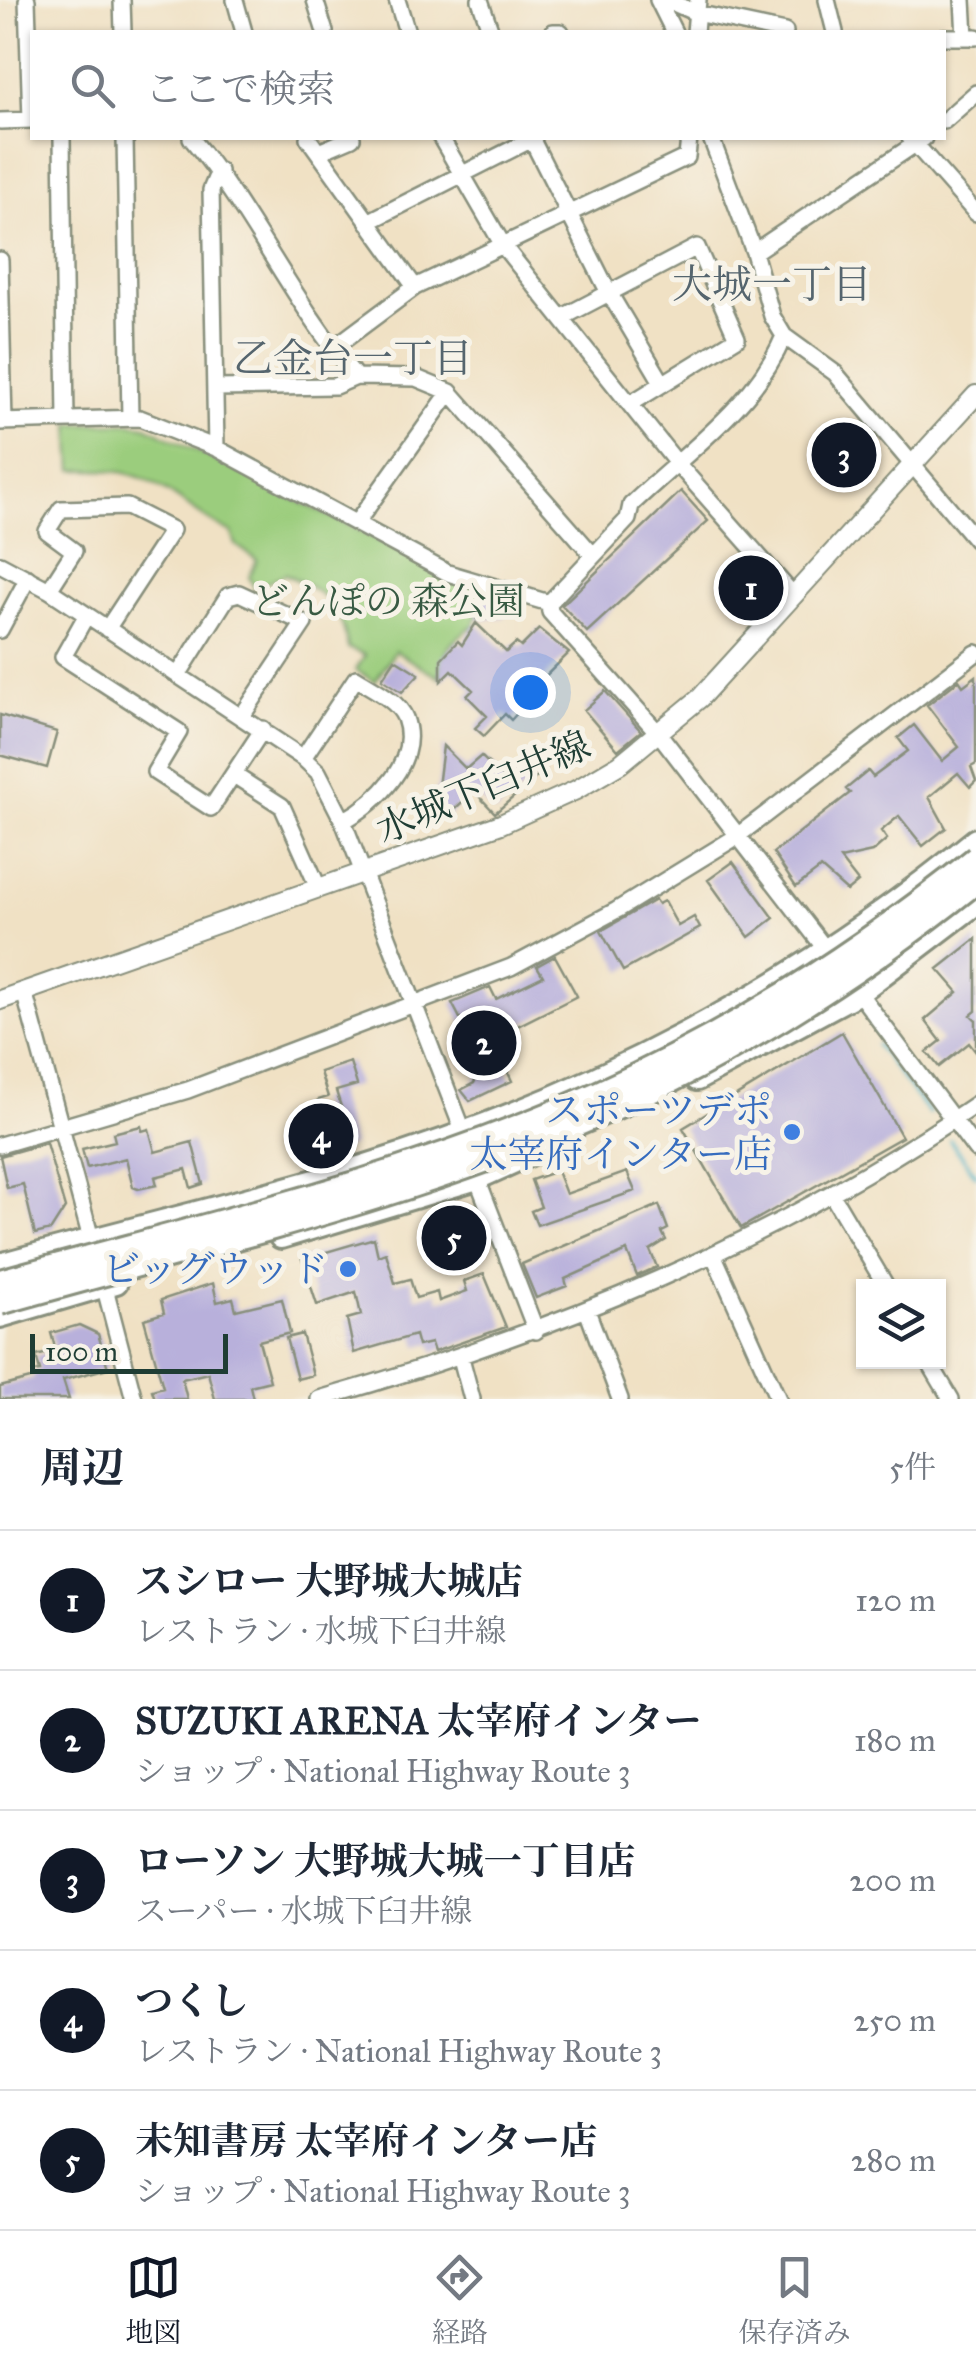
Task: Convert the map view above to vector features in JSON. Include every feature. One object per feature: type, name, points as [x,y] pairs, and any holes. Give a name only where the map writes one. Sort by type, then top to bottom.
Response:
[{"type":"highway","points":[[0,1265],[365,1166],[464,1133],[672,1044],[827,951],[976,840]]},
{"type":"highway","points":[[0,1281],[366,1180],[600,1092],[814,978],[896,922],[976,858]]},
{"type":"highway","points":[[0,1303],[372,1196],[474,1163],[606,1111],[672,1081],[826,994],[976,882]]},
{"type":"highway","points":[[0,1316],[382,1209],[477,1178],[699,1078],[859,992],[976,903]]},
{"type":"main road","name":"水城下臼井線","points":[[0,1000],[545,805],[620,764],[700,698],[976,394]]},
{"type":"street","points":[[27,0],[30,72]]},
{"type":"street","points":[[122,0],[123,30]]},
{"type":"street","points":[[235,0],[243,30]]},
{"type":"street","points":[[315,0],[323,30]]},
{"type":"street","points":[[396,0],[406,30]]},
{"type":"street","points":[[480,0],[490,30]]},
{"type":"street","points":[[658,0],[673,30]]},
{"type":"street","points":[[666,0],[777,30]]},
{"type":"street","points":[[827,0],[835,30]]},
{"type":"street","points":[[963,0],[970,37]]},
{"type":"street","points":[[946,119],[976,94]]},
{"type":"street","points":[[0,121],[30,120]]},
{"type":"street","points":[[62,140],[66,420]]},
{"type":"street","points":[[125,140],[130,418]]},
{"type":"street","points":[[194,140],[218,171],[332,349],[356,377]]},
{"type":"street","points":[[310,140],[415,287]]},
{"type":"street","points":[[319,152],[347,140]]},
{"type":"street","points":[[443,140],[504,247],[676,462],[794,596]]},
{"type":"street","points":[[368,222],[528,140]]},
{"type":"street","points":[[533,140],[568,216],[663,384]]},
{"type":"street","points":[[332,349],[415,287],[687,157],[689,140]]},
{"type":"street","points":[[713,140],[754,252],[772,316],[784,336],[835,373],[976,540]]},
{"type":"street","points":[[754,252],[916,140],[973,204]]},
{"type":"street","points":[[216,448],[211,190],[218,171]]},
{"type":"street","points":[[561,318],[698,247],[737,338],[630,404]]},
{"type":"street","points":[[0,260],[2,422],[130,418],[216,448],[448,573],[548,603]]},
{"type":"street","points":[[548,603],[628,518],[631,504],[735,409],[773,363],[784,336]]},
{"type":"street","points":[[216,388],[335,386],[356,377],[416,378],[450,392],[592,554]]},
{"type":"street","points":[[357,522],[450,392]]},
{"type":"street","points":[[48,590],[74,551],[47,532],[61,509],[128,507],[172,530],[107,629]]},
{"type":"street","points":[[0,564],[48,590],[263,729],[318,772],[343,821],[464,1133]]},
{"type":"street","points":[[0,630],[28,578]]},
{"type":"street","points":[[178,674],[228,596],[239,593],[304,623],[242,716]]},
{"type":"street","points":[[548,603],[550,612],[660,734],[976,1150]]},
{"type":"street","points":[[86,616],[63,657],[179,732],[155,772],[211,808],[263,729]]},
{"type":"street","points":[[0,1145],[188,1090],[416,1006],[526,959],[736,837],[976,652]]},
{"type":"street","points":[[303,758],[356,678],[395,704],[406,719],[406,746],[394,777],[374,804],[343,821]]},
{"type":"street","points":[[234,775],[282,806],[318,887]]},
{"type":"street","points":[[24,992],[58,1130],[134,1399]]},
{"type":"street","points":[[325,1398],[461,1358],[536,1331],[714,1256],[832,1195],[976,1104]]},
{"type":"street","points":[[477,1178],[536,1331]]},
{"type":"street","points":[[832,1195],[882,1279]]},
{"type":"street","points":[[714,1256],[778,1399]]},
{"type":"street","points":[[588,1312],[620,1399]]},
{"type":"street","points":[[461,1358],[472,1399]]},
{"type":"street","points":[[933,1369],[950,1399]]},
{"type":"green space","name":"どんぽの 森公園","points":[[70,424],[146,426],[482,591],[474,625],[449,647],[442,660],[440,678],[395,651],[375,682],[356,670],[365,655],[348,648],[341,620],[320,594],[285,574],[255,589],[249,577],[257,560],[236,545],[232,533],[143,479],[115,471],[73,470]]},
{"type":"building","points":[[847,434],[865,451],[843,476],[824,459]]},
{"type":"building","points":[[681,491],[708,521],[587,632],[562,605]]},
{"type":"building","points":[[744,556],[778,594],[755,617],[722,581]]},
{"type":"building","points":[[482,595],[507,602],[505,617],[477,619]]},
{"type":"building","points":[[476,623],[506,652],[516,643],[521,647],[539,629],[569,653],[517,704],[522,708],[511,720],[505,714],[484,736],[475,728],[487,716],[467,696],[473,690],[452,670],[441,681],[441,659],[458,641],[462,645]]},
{"type":"building","points":[[395,659],[419,674],[402,692],[382,679]]},
{"type":"building","points":[[976,676],[976,764],[971,767],[976,781],[970,787],[958,773],[929,797],[946,828],[923,846],[899,816],[881,831],[887,839],[872,852],[840,859],[858,882],[847,891],[821,868],[796,887],[773,853],[850,793],[846,789],[868,771],[873,777],[908,751],[898,738],[914,725],[942,761],[959,747],[927,705],[959,680],[963,686]]},
{"type":"building","points":[[605,691],[641,731],[618,750],[584,710]]},
{"type":"building","points":[[0,715],[57,732],[47,768],[0,755]]},
{"type":"building","points":[[443,746],[466,769],[481,756],[510,784],[536,758],[546,769],[495,813],[474,791],[443,820],[419,810],[438,787]]},
{"type":"building","points":[[733,862],[774,918],[749,937],[708,880]]},
{"type":"building","points":[[655,900],[658,904],[664,901],[678,926],[694,917],[700,928],[623,971],[601,931]]},
{"type":"building","points":[[976,939],[976,1011],[971,1015],[976,1020],[976,1052],[969,1043],[939,1067],[927,1052],[941,1041],[925,1020],[958,992],[938,969]]},
{"type":"building","points":[[555,956],[577,996],[492,1039],[512,1081],[470,1101],[461,1090],[474,1083],[483,1062],[452,1003],[490,987],[496,999],[543,976],[537,966]]},
{"type":"building","name":"スポーツデポ 太宰府インター店","points":[[842,1032],[902,1137],[741,1228],[683,1128]]},
{"type":"building","points":[[350,1062],[357,1085],[336,1091],[353,1145],[321,1158],[308,1118],[322,1113],[318,1100],[328,1097],[320,1072]]},
{"type":"building","points":[[141,1126],[142,1131],[149,1129],[155,1152],[192,1142],[203,1184],[191,1188],[186,1169],[155,1177],[157,1185],[138,1189],[133,1187],[126,1158],[87,1168],[82,1149],[115,1141],[113,1133]]},
{"type":"building","points":[[46,1143],[65,1208],[51,1230],[35,1234],[23,1184],[7,1188],[0,1156]]},
{"type":"building","points":[[557,1171],[566,1194],[627,1172],[635,1191],[537,1225],[531,1211],[541,1207],[531,1180]]},
{"type":"building","points":[[659,1205],[668,1229],[662,1232],[666,1240],[650,1250],[657,1267],[637,1276],[627,1251],[565,1279],[567,1286],[536,1298],[522,1264]]},
{"type":"building","points":[[451,1216],[466,1221],[477,1254],[444,1264],[431,1223]]},
{"type":"building","points":[[374,1238],[378,1256],[386,1253],[395,1283],[410,1279],[416,1298],[437,1292],[439,1301],[467,1291],[464,1281],[484,1274],[506,1327],[434,1352],[431,1343],[418,1346],[415,1335],[354,1353],[347,1319],[361,1315],[356,1292],[317,1305],[302,1259]]},
{"type":"building","points":[[213,1283],[217,1302],[233,1298],[236,1310],[282,1299],[290,1333],[259,1341],[270,1381],[250,1386],[253,1399],[215,1399],[208,1373],[182,1379],[187,1399],[155,1399],[152,1390],[163,1387],[144,1319],[164,1313],[161,1300]]},
{"type":"building","points":[[79,1325],[98,1334],[108,1368],[63,1380],[69,1399],[0,1399],[0,1387],[34,1378],[33,1372],[40,1371],[36,1356],[56,1351],[51,1333]]},
{"type":"building","points":[[302,1334],[313,1375],[297,1379],[286,1338]]},
{"type":"waterway","points":[[877,1045],[929,1113]]},
{"type":"waterway","points":[[950,1140],[976,1175]]},
{"type":"place","name":"ローソン 大野城大城一丁目店","points":[[844,455]]},
{"type":"place","name":"スシロー 大野城大城店","points":[[751,588]]},
{"type":"place","name":"SUZUKI ARENA 太宰府インター","points":[[484,1043]]},
{"type":"place","name":"スポーツデポ 太宰府インター店","points":[[792,1132]]},
{"type":"place","name":"つくし","points":[[321,1136]]},
{"type":"place","name":"未知書房 太宰府インター店","points":[[454,1238]]},
{"type":"place","name":"ビッグウッド","points":[[348,1269]]},
{"type":"district","name":"大城一丁目","points":[[772,284]]},
{"type":"district","name":"乙金台一丁目","points":[[353,358]]}]
